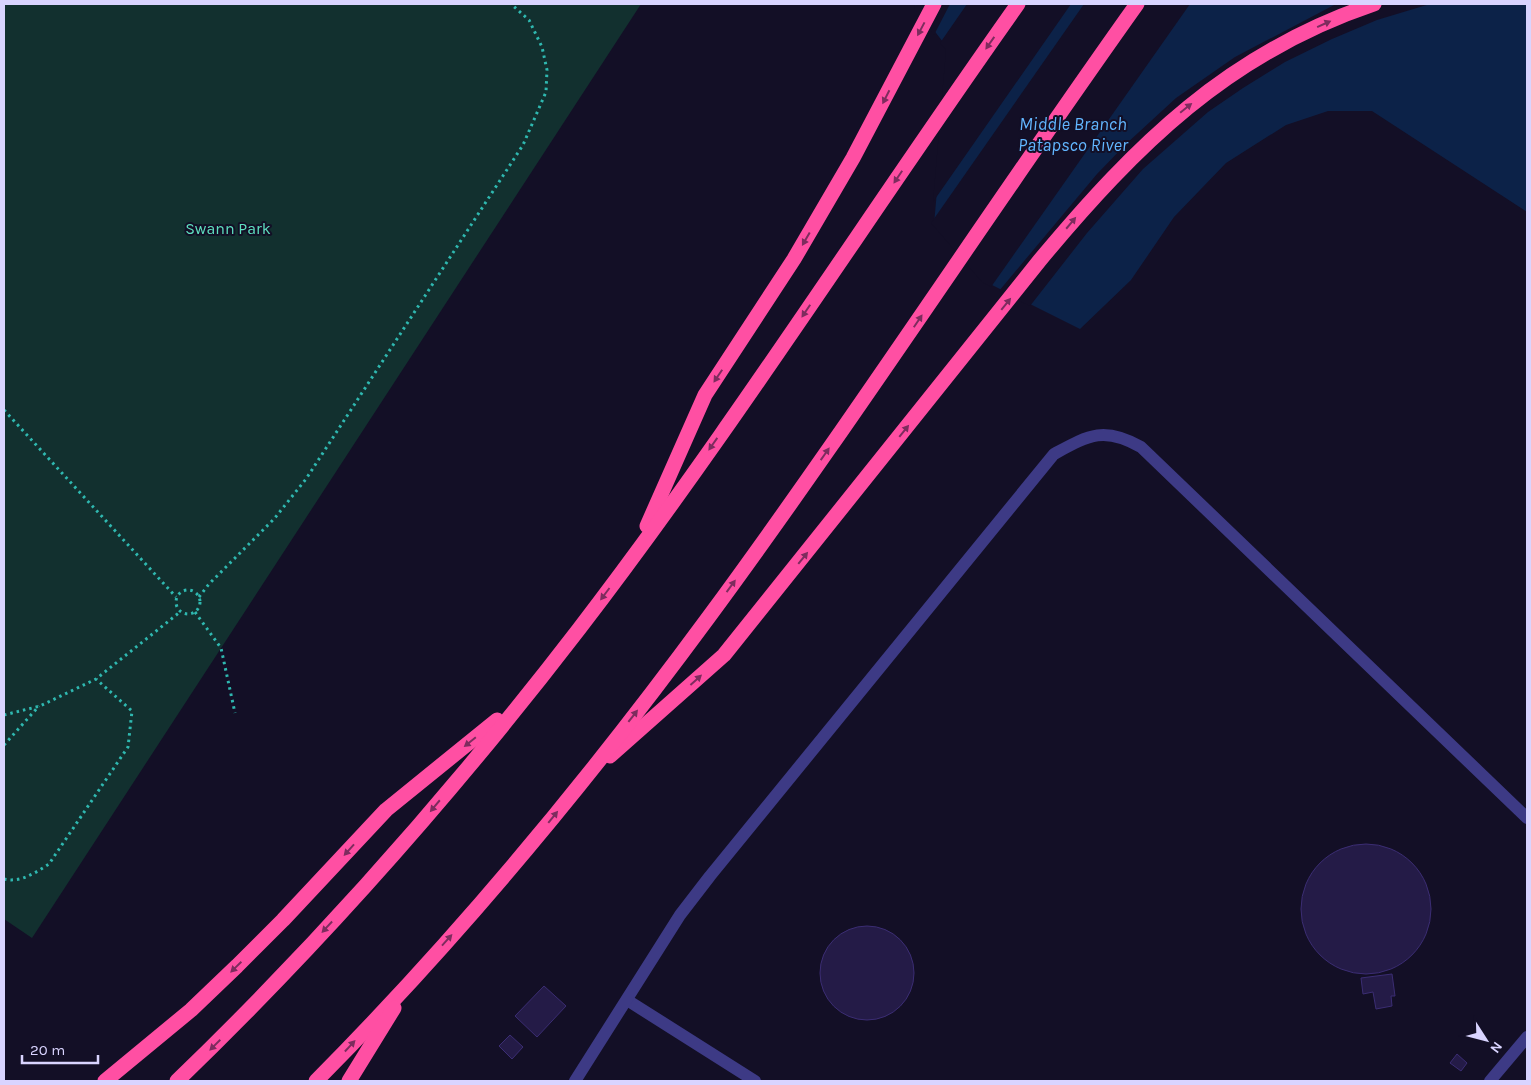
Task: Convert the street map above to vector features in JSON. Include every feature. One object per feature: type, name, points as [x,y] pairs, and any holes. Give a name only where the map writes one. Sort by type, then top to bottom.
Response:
[{"type":"highway","points":[[634,555],[705,395],[794,259],[857,150],[934,4]]},
{"type":"highway","points":[[177,1081],[272,987],[340,914],[411,834],[521,700],[634,555],[787,340],[1018,4]]},
{"type":"highway","points":[[316,1081],[478,906],[581,782],[707,620],[762,544],[1137,4]]},
{"type":"highway","points":[[581,782],[724,655],[1046,254],[1080,213],[1138,150],[1202,95],[1243,67],[1289,39],[1374,4]]},
{"type":"highway","points":[[105,1081],[164,1033],[237,966],[309,894],[386,810],[521,700]]},
{"type":"highway","points":[[349,1081],[414,976]]},
{"type":"lane","points":[[575,1081],[680,915],[710,876],[1054,454],[1082,439],[1104,434],[1122,436],[1141,447],[1164,466],[1527,818]]},
{"type":"lane","points":[[627,1000],[755,1081]]},
{"type":"lane","points":[[1490,1081],[1527,1037]]},
{"type":"path","points":[[4,410],[176,597],[176,605],[180,612],[186,614],[195,612],[200,603],[200,597],[209,584],[274,519],[306,479],[523,145],[546,92],[546,70],[542,47],[529,20],[511,4]]},
{"type":"path","points":[[176,597],[185,589],[196,592],[200,597]]},
{"type":"path","points":[[4,715],[40,706],[96,679],[180,612]]},
{"type":"path","points":[[195,612],[221,648],[235,713]]},
{"type":"path","points":[[4,879],[12,881],[31,875],[49,864],[128,747],[132,711],[96,679]]},
{"type":"path","points":[[4,745],[40,706]]},
{"type":"green space","name":"Swann Park","points":[[4,4],[641,4],[32,938],[4,919]]},
{"type":"water","name":"Middle Branch Patapsco River","points":[[914,4],[1527,4],[1527,212],[1372,111],[1328,111],[1286,125],[1226,163],[1174,217],[1131,280],[1080,329],[984,281],[934,225],[949,50]]},
{"type":"pier","points":[[916,4],[950,4],[934,35],[914,8]]},
{"type":"pier","points":[[967,4],[1071,4],[933,202],[946,50],[940,43]]},
{"type":"pier","points":[[1084,4],[1190,4],[991,287],[982,282],[931,223]]},
{"type":"pier","points":[[1336,4],[1430,4],[1377,20],[1332,39],[1285,62],[1243,88],[1208,112],[1143,169],[1087,233],[1030,306],[999,291],[1097,174],[1126,144],[1176,98],[1235,57]]},
{"type":"building","points":[[1366,844],[1379,845],[1391,849],[1412,863],[1426,884],[1430,896],[1430,922],[1426,934],[1412,955],[1391,969],[1379,973],[1366,974],[1353,973],[1341,969],[1320,955],[1306,934],[1302,922],[1301,909],[1302,896],[1306,884],[1320,863],[1341,849],[1353,845]]},
{"type":"building","points":[[867,926],[885,930],[900,940],[910,955],[914,973],[910,991],[900,1006],[885,1016],[867,1020],[849,1016],[834,1006],[824,991],[820,973],[824,955],[834,940],[849,930]]},
{"type":"building","points":[[1392,974],[1395,996],[1391,996],[1392,1006],[1376,1009],[1373,992],[1363,994],[1361,978]]},
{"type":"building","points":[[544,986],[566,1006],[537,1037],[515,1016]]},
{"type":"building","points":[[510,1035],[523,1047],[512,1059],[499,1046]]},
{"type":"building","points":[[1457,1054],[1467,1063],[1461,1071],[1450,1063]]}]
